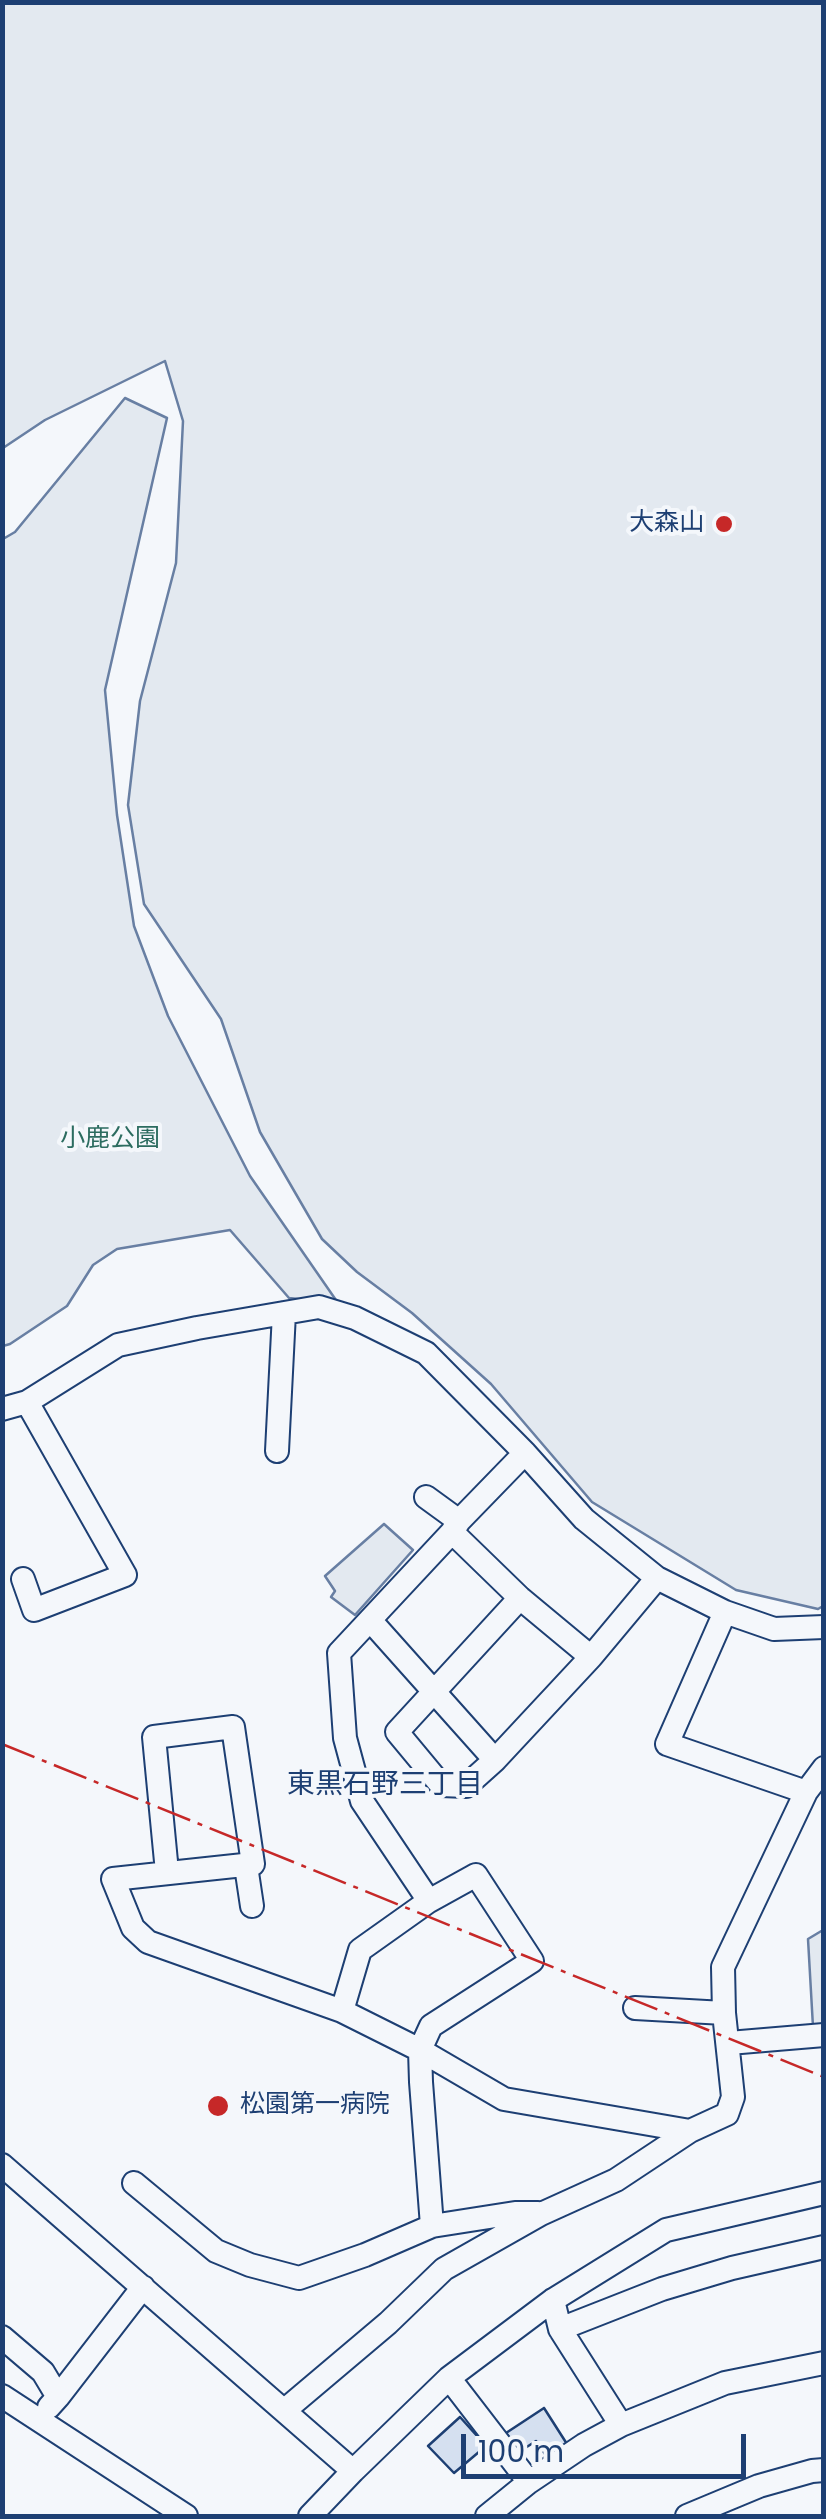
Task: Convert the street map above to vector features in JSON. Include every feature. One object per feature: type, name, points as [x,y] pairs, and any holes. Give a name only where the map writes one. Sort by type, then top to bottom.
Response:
[{"type":"street","points":[[2,1409],[28,1402],[118,1345],[284,1313],[319,1308],[337,1312],[426,1353],[584,1519],[657,1578],[726,1612],[774,1629],[824,1627]]},
{"type":"street","points":[[277,1451],[284,1313]]},
{"type":"street","points":[[22,1579],[34,1610],[125,1575],[28,1402]]},
{"type":"street","points":[[429,1900],[362,1801],[345,1738],[338,1653],[525,1453]]},
{"type":"street","points":[[426,1497],[520,1598],[591,1657]]},
{"type":"street","points":[[520,1598],[397,1732],[441,1786],[466,1786],[494,1760],[591,1657],[657,1578]]},
{"type":"street","points":[[726,1612],[668,1744],[806,1792]]},
{"type":"street","points":[[370,1620],[494,1760]]},
{"type":"street","points":[[166,1872],[154,1736],[233,1728],[254,1864],[113,1879],[133,1928],[148,1942],[342,2011],[504,2099],[690,2131]]},
{"type":"street","points":[[285,2410],[388,2323],[444,2269],[542,2214],[616,2180],[690,2131],[727,2114],[732,2097],[724,1968],[806,1792],[824,1768]]},
{"type":"street","points":[[246,1866],[252,1906]]},
{"type":"street","points":[[342,2011],[360,1950],[429,1900],[476,1875],[532,1960],[432,2026],[420,2050],[432,2226]]},
{"type":"street","points":[[635,2008],[724,2013]]},
{"type":"street","points":[[729,2043],[824,2035]]},
{"type":"street","points":[[2,2165],[353,2470]]},
{"type":"street","points":[[134,2183],[216,2251],[299,2278],[432,2226],[515,2212],[542,2214]]},
{"type":"street","points":[[310,2516],[448,2378],[553,2300],[666,2230],[824,2193]]},
{"type":"street","points":[[560,2329],[662,2289],[824,2247]]},
{"type":"street","points":[[39,2420],[143,2286]]},
{"type":"street","points":[[553,2300],[560,2329],[621,2425]]},
{"type":"street","points":[[2,2337],[43,2372],[58,2397]]},
{"type":"street","points":[[487,2516],[529,2482],[621,2425],[725,2383],[824,2363]]},
{"type":"street","points":[[448,2378],[529,2482]]},
{"type":"street","points":[[2,2396],[186,2516]]},
{"type":"street","points":[[687,2516],[759,2486],[824,2470]]},
{"type":"green space","points":[[3,2],[823,3],[823,1606],[818,1609],[736,1590],[592,1502],[491,1384],[322,1239],[260,1132],[221,1019],[144,904],[128,805],[140,701],[176,563],[183,421],[165,361],[45,420],[3,448]]},
{"type":"green space","name":"小鹿公園","points":[[125,398],[167,418],[105,690],[117,815],[134,926],[168,1016],[250,1176],[338,1303],[289,1298],[230,1230],[117,1249],[93,1265],[67,1306],[3,1346],[3,539],[15,532]]},
{"type":"green space","points":[[384,1524],[413,1550],[355,1615],[331,1597],[335,1591],[325,1576]]},
{"type":"green space","points":[[823,1930],[823,2026],[813,2027],[808,1939]]},
{"type":"building","points":[[544,2408],[567,2444],[547,2457],[536,2441],[519,2452],[506,2433]]},
{"type":"building","points":[[460,2417],[486,2446],[454,2473],[428,2446]]},
{"type":"power","points":[[2,1744],[824,2077]]},
{"type":"place","name":"大森山","points":[[724,524]]},
{"type":"place","name":"松園第一病院","points":[[218,2106]]},
{"type":"district","name":"東黒石野三丁目","points":[[385,1786]]}]
